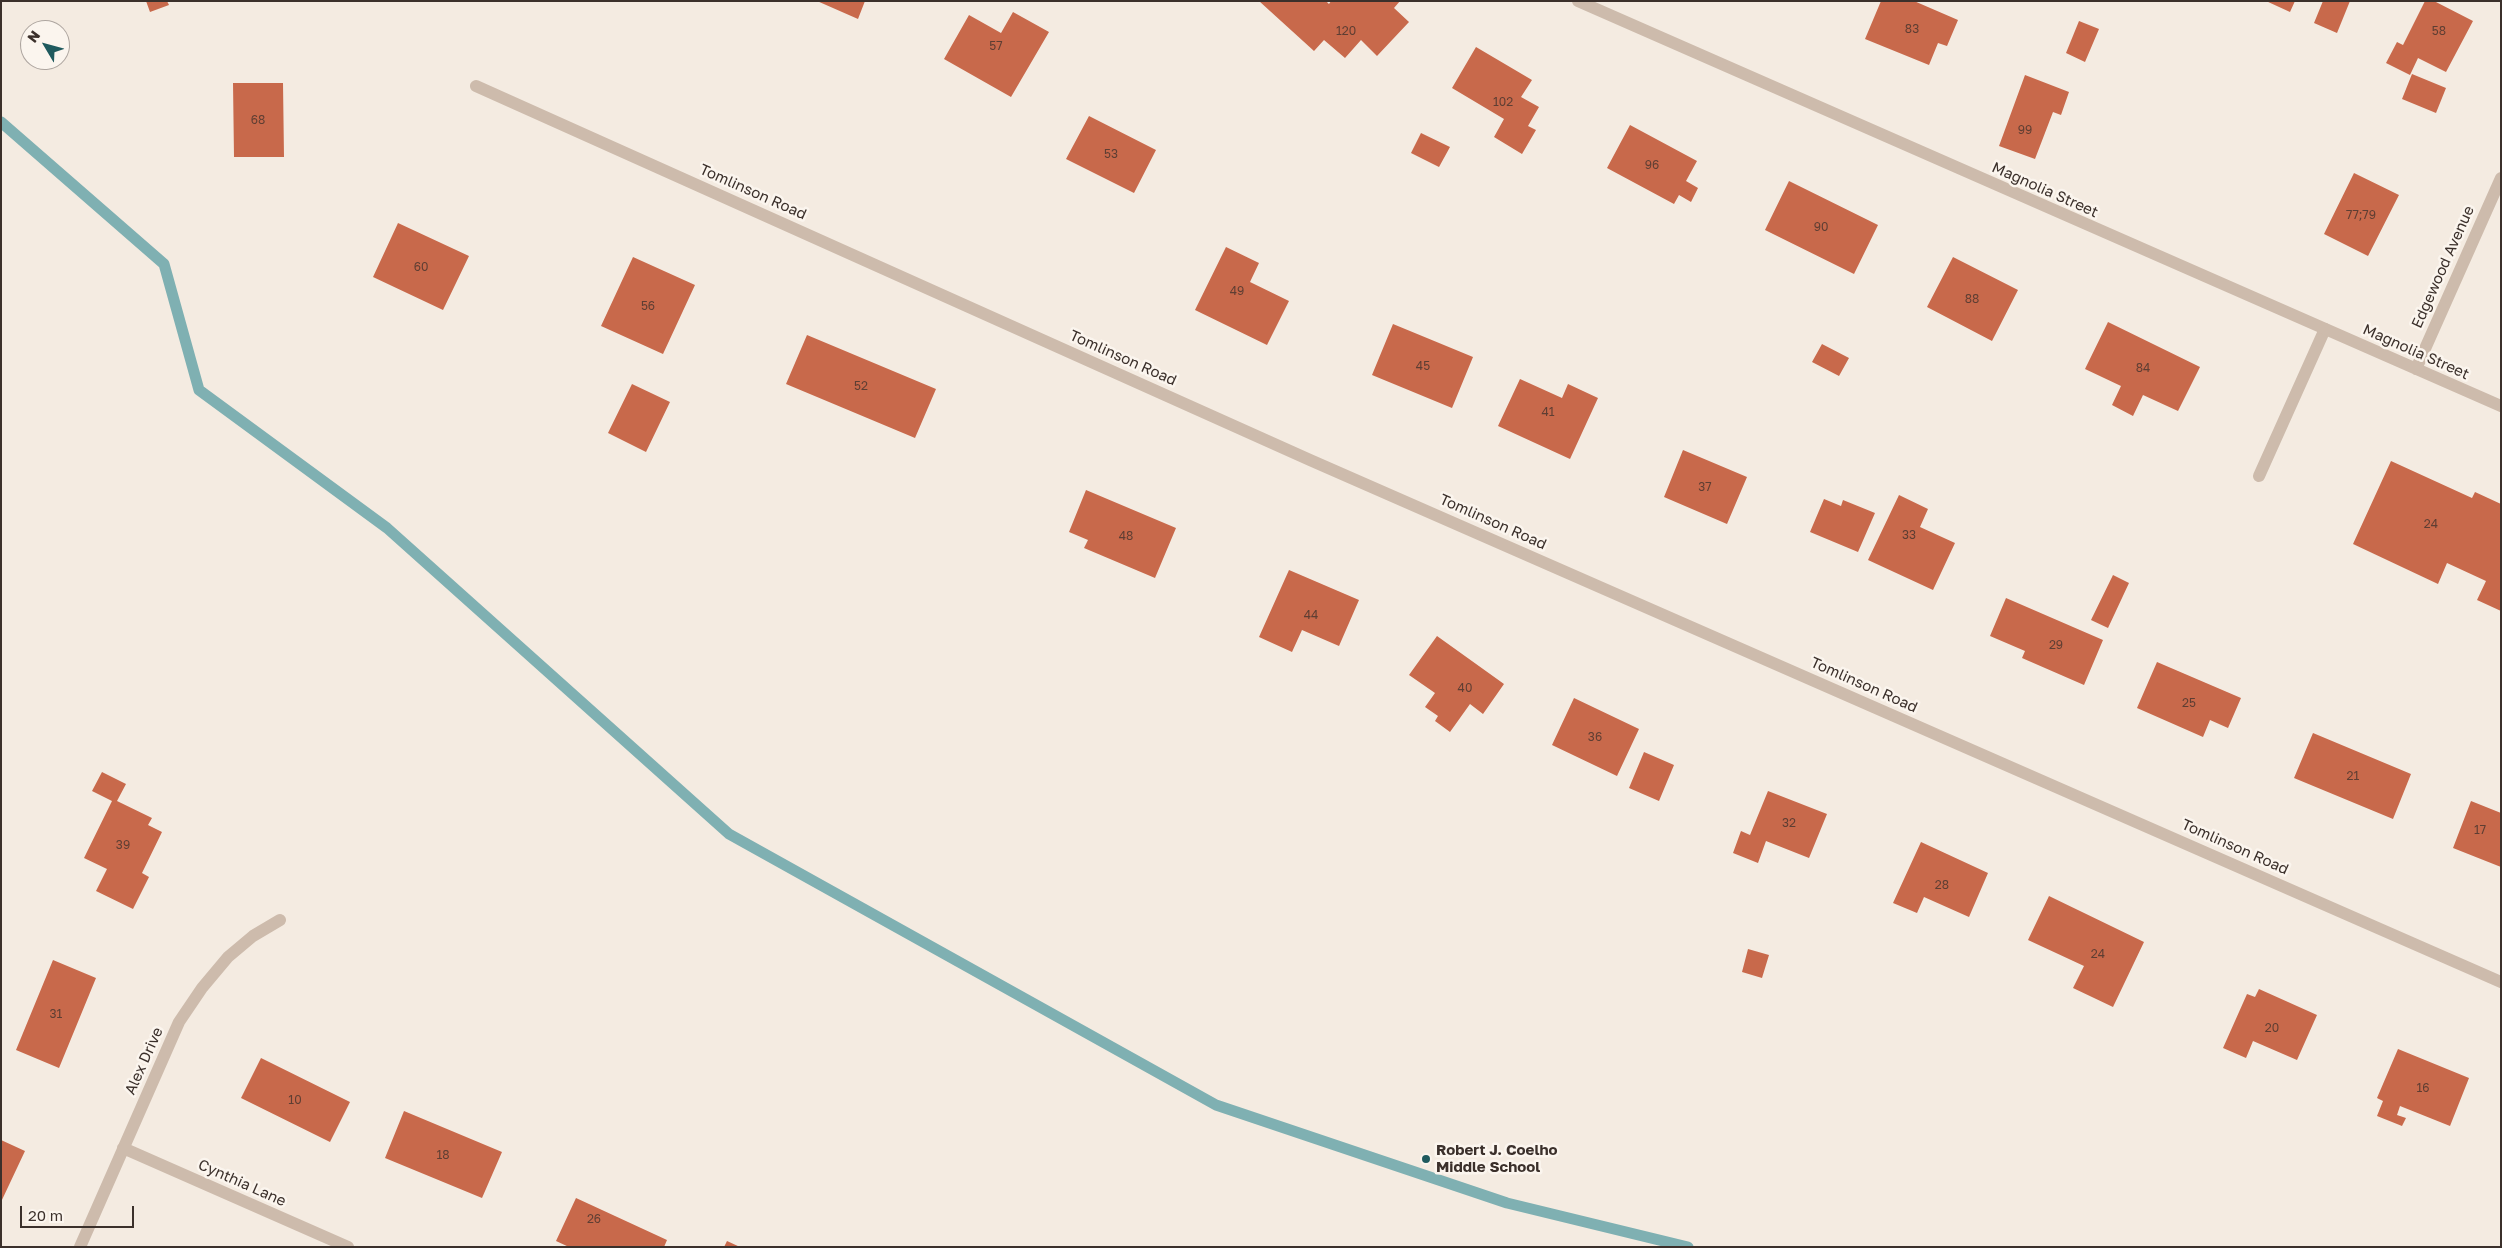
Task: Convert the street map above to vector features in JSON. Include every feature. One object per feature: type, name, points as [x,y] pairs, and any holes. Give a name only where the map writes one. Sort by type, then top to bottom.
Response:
[{"type":"street","name":"Magnolia Street","points":[[1578,1],[2501,406]]},
{"type":"street","name":"Tomlinson Road","points":[[476,86],[1310,460],[2501,982]]},
{"type":"street","name":"Edgewood Avenue","points":[[2416,369],[2501,178]]},
{"type":"street","points":[[2259,476],[2325,329]]},
{"type":"street","name":"Alex Drive","points":[[80,1247],[179,1022],[228,956],[253,936],[280,920]]},
{"type":"street","name":"Cynthia Lane","points":[[123,1148],[348,1247]]},
{"type":"building","points":[[146,1],[167,1],[169,5],[150,12]]},
{"type":"building","points":[[817,1],[865,1],[858,19]]},
{"type":"building","points":[[1259,1],[1326,1],[1329,4],[1331,1],[1400,1],[1394,8],[1409,22],[1377,56],[1361,40],[1345,58],[1324,40],[1314,51]]},
{"type":"building","points":[[1881,1],[1914,1],[1958,20],[1947,46],[1938,43],[1929,65],[1865,39]]},
{"type":"building","points":[[2266,1],[2295,1],[2290,12]]},
{"type":"building","points":[[2323,1],[2350,1],[2337,33],[2314,23]]},
{"type":"building","points":[[2425,1],[2434,1],[2473,21],[2446,72],[2418,58],[2410,75],[2386,63],[2397,42],[2403,45]]},
{"type":"building","points":[[1013,12],[1049,32],[1011,97],[944,59],[969,15],[1001,33]]},
{"type":"building","points":[[2079,21],[2099,29],[2085,62],[2066,53]]},
{"type":"building","points":[[1476,47],[1532,80],[1521,97],[1539,107],[1528,126],[1536,130],[1522,154],[1494,137],[1504,119],[1452,88]]},
{"type":"building","points":[[2412,74],[2446,88],[2436,113],[2402,99]]},
{"type":"building","points":[[2025,75],[2069,92],[2061,115],[2053,112],[2035,159],[1999,146]]},
{"type":"building","points":[[233,83],[283,83],[284,157],[234,157]]},
{"type":"building","points":[[1089,116],[1156,150],[1134,193],[1066,159]]},
{"type":"building","points":[[1630,125],[1697,161],[1686,181],[1698,188],[1691,202],[1679,195],[1674,204],[1607,168]]},
{"type":"building","points":[[1421,133],[1450,147],[1439,167],[1411,153]]},
{"type":"building","points":[[2354,173],[2399,195],[2368,256],[2324,234]]},
{"type":"building","points":[[1789,181],[1878,225],[1854,274],[1765,230]]},
{"type":"building","points":[[398,223],[469,256],[443,310],[373,277]]},
{"type":"building","points":[[1226,247],[1259,263],[1250,282],[1289,301],[1267,345],[1195,310]]},
{"type":"building","points":[[633,257],[695,285],[663,354],[601,326]]},
{"type":"building","points":[[1953,257],[2018,290],[1992,341],[1927,307]]},
{"type":"building","points":[[2108,322],[2200,367],[2178,411],[2143,395],[2133,416],[2112,405],[2121,386],[2085,369]]},
{"type":"building","points":[[1393,324],[1473,357],[1452,408],[1372,375]]},
{"type":"building","points":[[807,335],[936,389],[915,438],[786,384]]},
{"type":"building","points":[[1822,344],[1849,358],[1839,376],[1812,362]]},
{"type":"building","points":[[1520,379],[1562,398],[1568,384],[1598,398],[1570,459],[1498,426]]},
{"type":"building","points":[[632,384],[670,402],[646,452],[608,433]]},
{"type":"building","points":[[1683,450],[1747,477],[1727,524],[1664,497]]},
{"type":"building","points":[[2391,461],[2472,498],[2475,492],[2501,504],[2501,611],[2477,600],[2486,581],[2447,563],[2438,584],[2353,544]]},
{"type":"building","points":[[1086,490],[1176,528],[1155,578],[1084,548],[1088,540],[1069,532]]},
{"type":"building","points":[[1899,495],[1928,509],[1920,527],[1955,543],[1933,590],[1868,560]]},
{"type":"building","points":[[1824,499],[1841,506],[1843,500],[1875,513],[1858,552],[1810,532]]},
{"type":"building","points":[[1289,570],[1359,600],[1339,646],[1302,630],[1292,652],[1259,637]]},
{"type":"building","points":[[2113,575],[2129,583],[2108,628],[2091,620]]},
{"type":"building","points":[[2006,598],[2103,640],[2084,685],[2022,658],[2025,651],[1990,636]]},
{"type":"building","points":[[1437,636],[1504,684],[1483,714],[1470,704],[1450,732],[1435,721],[1438,716],[1425,707],[1435,693],[1409,675]]},
{"type":"building","points":[[2157,662],[2241,698],[2228,728],[2210,720],[2203,737],[2137,708]]},
{"type":"building","points":[[1574,698],[1639,729],[1617,776],[1552,745]]},
{"type":"building","points":[[2313,733],[2411,774],[2393,819],[2294,778]]},
{"type":"building","points":[[1644,752],[1674,765],[1659,801],[1629,788]]},
{"type":"building","points":[[102,772],[126,784],[117,801],[152,818],[148,825],[162,832],[142,873],[149,877],[133,909],[96,891],[107,869],[84,858],[112,801],[92,791]]},
{"type":"building","points":[[1768,791],[1827,814],[1809,858],[1766,841],[1758,863],[1733,853],[1741,831],[1750,835]]},
{"type":"building","points":[[2471,801],[2501,813],[2501,867],[2453,848]]},
{"type":"building","points":[[1921,842],[1988,873],[1969,917],[1924,897],[1917,913],[1893,903]]},
{"type":"building","points":[[2049,896],[2144,942],[2113,1007],[2073,988],[2084,966],[2028,940]]},
{"type":"building","points":[[1748,949],[1769,955],[1762,978],[1742,972]]},
{"type":"building","points":[[53,960],[96,978],[59,1068],[16,1050]]},
{"type":"building","points":[[2259,989],[2317,1015],[2297,1060],[2253,1041],[2246,1058],[2223,1048],[2247,994],[2255,997]]},
{"type":"building","points":[[2398,1049],[2469,1078],[2450,1126],[2400,1106],[2397,1115],[2406,1118],[2402,1126],[2377,1116],[2383,1101],[2377,1098]]},
{"type":"building","points":[[261,1058],[350,1102],[330,1142],[241,1098]]},
{"type":"building","points":[[404,1111],[502,1152],[482,1198],[385,1158]]},
{"type":"building","points":[[1,1140],[25,1151],[1,1202]]},
{"type":"building","points":[[576,1198],[667,1240],[664,1247],[569,1247],[556,1241]]},
{"type":"building","points":[[727,1241],[740,1247],[724,1247]]},
{"type":"waterway","points":[[1,122],[164,264],[199,390],[387,528],[729,834],[1216,1105],[1507,1203],[1688,1247]]},
{"type":"place","name":"Robert J. Coelho Middle School","points":[[1426,1159]]}]
